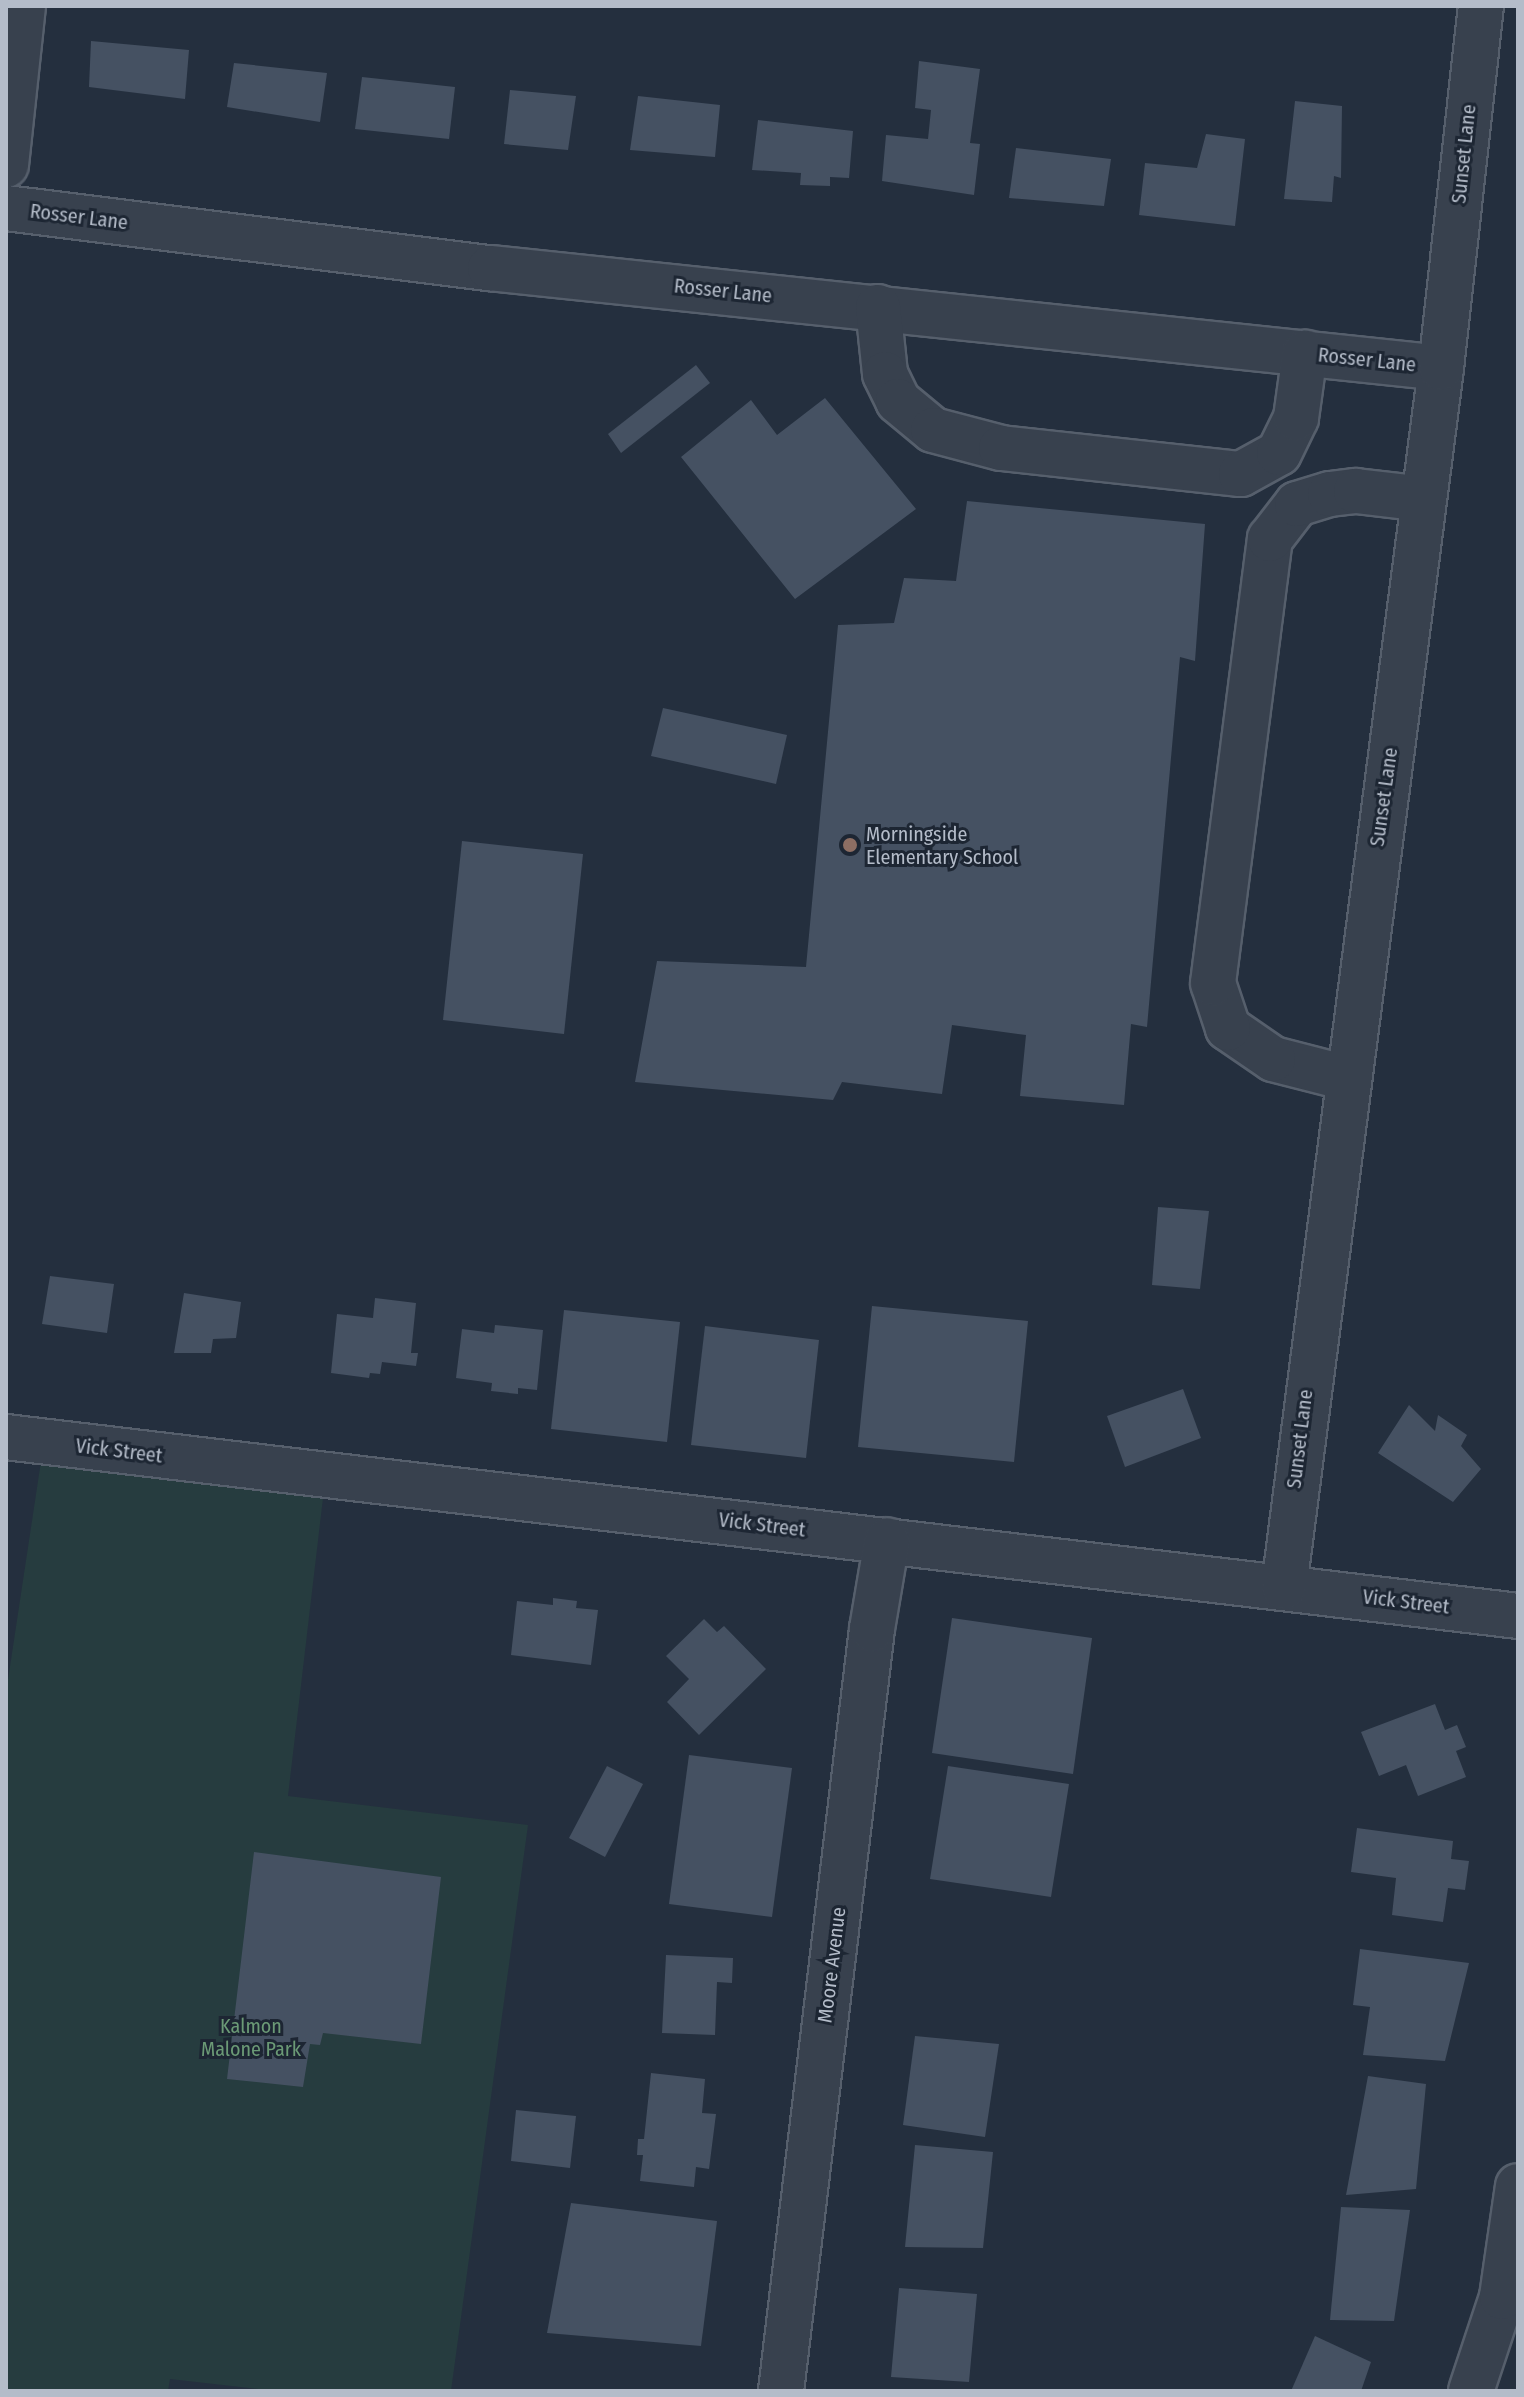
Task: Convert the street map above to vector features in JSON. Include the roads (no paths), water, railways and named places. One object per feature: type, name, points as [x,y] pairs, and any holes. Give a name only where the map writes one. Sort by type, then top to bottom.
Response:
[{"type":"street","points":[[6,165],[23,6]]},
{"type":"street","name":"Sunset Lane","points":[[1284,1587],[1347,1078],[1441,368],[1481,6]]},
{"type":"street","name":"Rosser Lane","points":[[6,208],[490,268],[1441,368]]},
{"type":"street","points":[[878,307],[885,374],[898,401],[933,430],[1001,448],[1241,474],[1279,453],[1296,418],[1305,353]]},
{"type":"street","points":[[1347,1078],[1273,1059],[1228,1028],[1213,983],[1270,539],[1297,504],[1330,494],[1356,491],[1424,499]]},
{"type":"street","name":"Vick Street","points":[[6,1437],[1518,1616]]},
{"type":"street","name":"Moore Avenue","points":[[781,2391],[870,1645],[887,1540]]},
{"type":"street","points":[[1471,2391],[1502,2297],[1518,2186]]},
{"type":"place","name":"Morningside Elementary School","points":[[850,845]]},
{"type":"park label","name":"Kalmon Malone Park","points":[[251,2038]]}]
